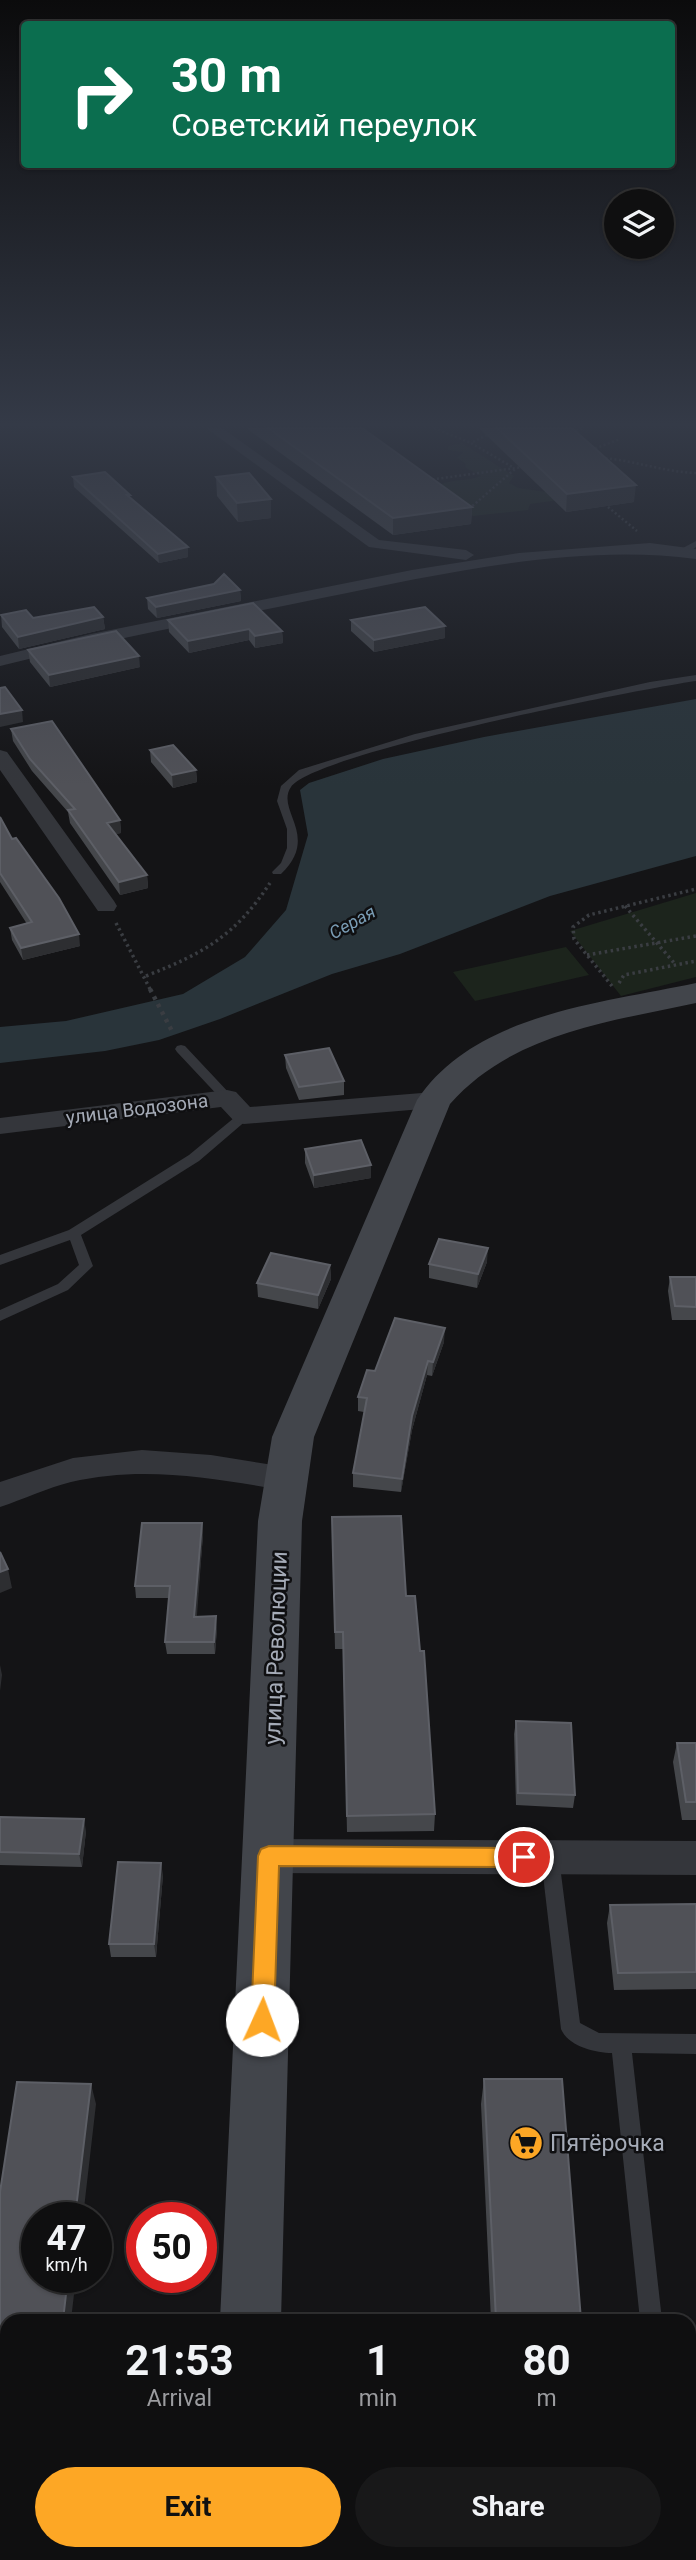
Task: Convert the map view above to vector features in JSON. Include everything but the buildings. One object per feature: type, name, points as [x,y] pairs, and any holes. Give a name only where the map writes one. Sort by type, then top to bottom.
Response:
[{"type":"main road","name":"улица Революции","points":[[250,2314],[280,1521],[293,1437],[434,1100],[446,1083],[508,1041],[559,1025],[696,993]]},
{"type":"street","points":[[399,547],[520,558]]},
{"type":"street","points":[[0,661],[91,639],[412,575],[520,558],[650,548],[693,549]]},
{"type":"street","points":[[412,575],[428,552]]},
{"type":"street","points":[[0,756],[106,906]]},
{"type":"street","name":"улица Водозона","points":[[0,1126],[235,1107],[434,1100]]},
{"type":"street","points":[[0,1495],[81,1468],[137,1460],[199,1462],[286,1479]]},
{"type":"street","points":[[269,1856],[696,1858]]},
{"type":"lane","points":[[277,872],[289,863],[295,841],[291,821],[282,801],[286,786],[303,772],[415,737],[650,685],[696,678]]},
{"type":"lane","points":[[0,1260],[74,1233],[194,1157],[235,1107],[181,1049]]},
{"type":"lane","points":[[0,1316],[63,1287],[86,1266],[74,1233]]},
{"type":"lane","points":[[550,1857],[571,2029],[597,2043],[696,2044]]},
{"type":"lane","points":[[621,2043],[650,2314]]},
{"type":"path","points":[[146,976],[221,943],[251,913],[277,872]]},
{"type":"path","points":[[696,889],[589,915],[573,927],[574,939],[614,989],[624,975],[696,961]]},
{"type":"path","points":[[106,906],[146,976],[181,1049]]},
{"type":"path","points":[[625,906],[676,965]]},
{"type":"path","points":[[587,955],[696,936]]},
{"type":"shaded area","points":[[696,893],[696,977],[621,996],[570,931]]},
{"type":"shaded area","points":[[566,947],[589,975],[475,1001],[453,972]]},
{"type":"water","name":"Серая","points":[[696,699],[696,856],[550,896],[400,954],[332,974],[220,1019],[159,1040],[105,1051],[0,1063],[0,1027],[66,1021],[183,994],[245,957],[286,910],[308,835],[300,790],[309,783],[383,759],[484,737]]},
{"type":"place","name":"Пятёрочка","points":[[526,2143]]},
{"type":"route","points":[[262,2020],[269,1856],[524,1857]]}]
